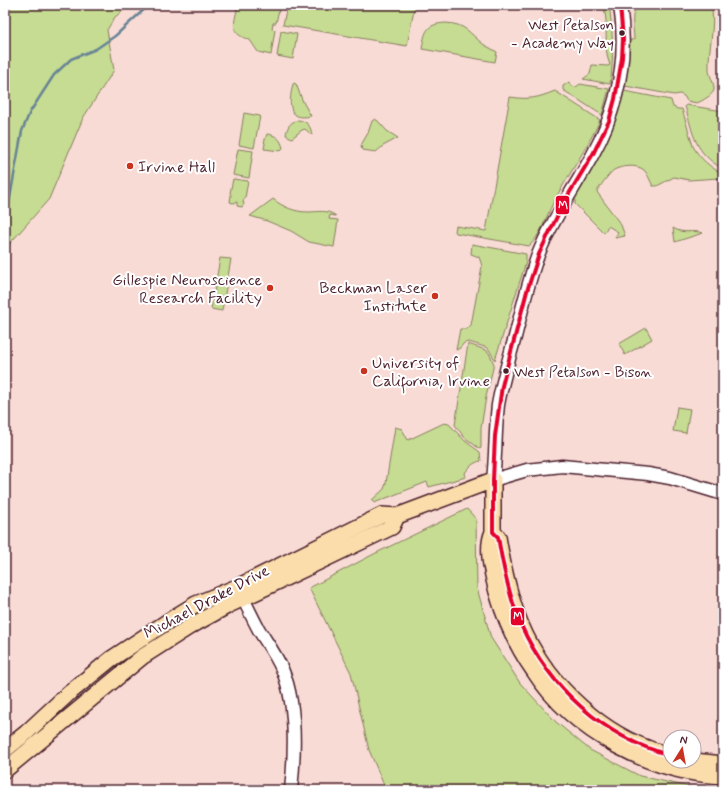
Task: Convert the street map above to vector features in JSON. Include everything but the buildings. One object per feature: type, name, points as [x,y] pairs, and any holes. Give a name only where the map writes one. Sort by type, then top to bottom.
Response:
[{"type":"main road","name":"Michael Drake Drive","points":[[5,750],[26,733],[68,694],[112,659],[172,618],[196,604],[240,593],[392,527],[397,516],[493,480]]},
{"type":"main road","points":[[493,480],[493,532],[490,537],[490,552],[502,606],[515,640],[534,672],[551,694],[579,720],[607,741],[627,751],[652,762],[681,771],[710,776],[723,776]]},
{"type":"main road","points":[[493,532],[498,537],[507,583],[522,627],[533,649],[546,669],[565,692],[594,717],[616,732],[640,744],[662,752]]},
{"type":"main road","name":"Michael Drake Drive","points":[[5,770],[142,657],[189,627],[229,605],[240,593]]},
{"type":"main road","points":[[702,762],[723,764]]},
{"type":"street","points":[[493,480],[495,465],[495,436],[499,403],[532,275],[539,254],[553,225],[600,142],[609,121],[615,100],[622,58],[623,39],[620,5]]},
{"type":"street","name":"Michael Drake Drive","points":[[493,480],[527,470],[562,466],[648,474],[670,478],[723,494]]},
{"type":"street","points":[[240,593],[260,631],[276,654],[283,670],[290,695],[294,755],[291,790]]},
{"type":"shaded area","name":"University of California, Irvine","points":[[5,5],[723,5],[723,790],[5,790]]},
{"type":"green space","points":[[5,5],[130,5],[115,17],[107,30],[114,70],[83,118],[49,199],[5,249]]},
{"type":"green space","points":[[234,5],[280,5],[276,23],[273,23],[272,29],[275,30],[271,55],[258,52],[250,40],[244,38],[236,32],[234,25],[237,10]]},
{"type":"green space","points":[[287,5],[415,5],[407,46],[283,25]]},
{"type":"green space","points":[[603,5],[609,5],[611,25],[612,54],[610,84],[583,79],[590,74],[592,65],[610,65],[607,51],[606,20]]},
{"type":"green space","points":[[639,5],[711,5],[713,21],[709,69],[714,90],[710,96],[697,103],[687,101],[684,96],[680,94],[674,95],[625,86],[630,40],[634,40],[633,16],[634,11]]},
{"type":"green space","points":[[446,23],[463,27],[483,44],[497,52],[495,62],[422,49],[424,37],[430,27]]},
{"type":"green space","points":[[281,31],[297,34],[293,59],[277,56]]},
{"type":"green space","points":[[569,82],[572,86],[576,87],[580,84],[609,89],[602,115],[563,90],[563,86]]},
{"type":"green space","points":[[294,83],[296,84],[303,102],[311,116],[297,116],[293,113],[290,103]]},
{"type":"green space","points":[[555,91],[600,120],[553,203],[533,242],[529,246],[456,233],[456,226],[486,231],[510,97],[533,98]]},
{"type":"green space","points":[[624,91],[671,100],[673,107],[682,109],[693,146],[706,162],[723,174],[723,184],[719,178],[689,180],[674,177],[657,186],[653,186],[647,173],[641,168],[629,166],[621,167],[612,171],[597,192],[621,225],[625,236],[615,238],[618,232],[608,226],[604,233],[575,204],[575,195],[609,133],[620,106]]},
{"type":"green space","points":[[685,106],[723,111],[723,169],[713,163],[706,156],[696,142]]},
{"type":"green space","points":[[244,113],[260,116],[254,148],[239,145]]},
{"type":"green space","points":[[375,119],[387,131],[398,138],[383,146],[376,152],[362,150],[361,145],[368,133],[372,121]]},
{"type":"green space","points":[[298,120],[308,124],[312,135],[305,129],[292,138],[286,135],[289,125]]},
{"type":"green space","points":[[267,134],[275,136],[281,142],[283,148],[280,151],[264,149],[264,142]]},
{"type":"green space","points":[[238,149],[253,151],[249,178],[233,175]]},
{"type":"green space","points":[[233,179],[248,181],[245,198],[243,201],[244,204],[242,207],[237,206],[237,202],[230,202]]},
{"type":"green space","points":[[273,199],[285,207],[294,210],[303,212],[329,212],[336,216],[330,215],[329,219],[338,220],[334,247],[309,242],[291,231],[250,216]]},
{"type":"green space","points":[[673,228],[684,232],[703,233],[675,242]]},
{"type":"green space","points":[[472,244],[526,254],[526,262],[495,360],[488,348],[469,342],[464,343],[456,350],[460,329],[467,329],[471,325],[482,266],[479,257],[471,254]]},
{"type":"green space","points":[[220,258],[231,259],[222,311],[211,309]]},
{"type":"green space","points":[[646,328],[652,339],[625,355],[619,344]]},
{"type":"green space","points":[[468,344],[486,350],[494,364],[486,397],[481,428],[480,449],[464,437],[455,425]]},
{"type":"green space","points":[[677,407],[690,409],[686,433],[673,431]]},
{"type":"green space","points":[[444,423],[449,424],[465,441],[480,452],[481,461],[476,462],[470,467],[465,473],[466,477],[429,487],[427,482],[374,503],[372,500],[384,489],[386,483],[395,427],[402,429],[408,440]]},
{"type":"green space","points":[[467,509],[476,519],[477,588],[491,638],[520,683],[556,722],[590,750],[640,776],[703,790],[386,790],[369,750],[351,673],[309,588],[374,554]]},
{"type":"waterway","points":[[7,214],[22,131],[30,112],[54,75],[71,59],[96,49],[115,36],[149,5]]},
{"type":"transit line","name":"M","points":[[620,5],[623,39],[622,58],[615,99],[609,121],[593,154],[564,202],[539,254],[527,291],[502,386],[495,436],[493,532],[498,537],[507,582],[521,625],[533,648],[547,669],[563,689],[581,707],[601,723],[623,736],[646,747],[662,752]]},
{"type":"place","name":"West Petalson - Academy Way","points":[[622,33]]},
{"type":"place","name":"Irvine Hall","points":[[130,166]]},
{"type":"place","name":"Gillespie Neuroscience Research Facility","points":[[270,288]]},
{"type":"place","name":"Beckman Laser Institute","points":[[435,296]]},
{"type":"place","name":"University of California, Irvine","points":[[364,371]]},
{"type":"place","name":"West Petalson - Bison","points":[[506,371]]}]
